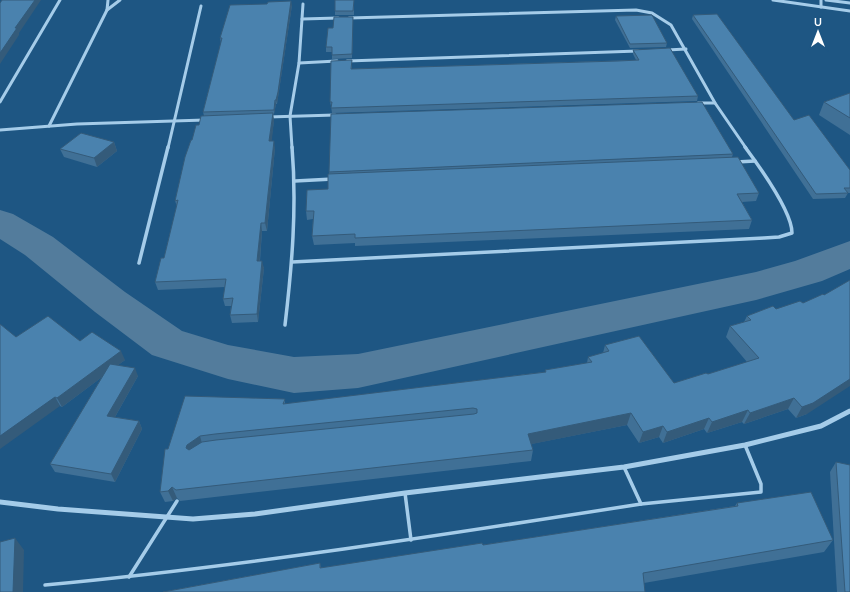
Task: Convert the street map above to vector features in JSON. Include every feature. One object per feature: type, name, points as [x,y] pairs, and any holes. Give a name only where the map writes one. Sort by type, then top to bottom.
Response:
[{"type":"street","points":[[0,102],[60,0]]},
{"type":"street","points":[[49,126],[107,10],[108,0]]},
{"type":"street","points":[[107,10],[120,0]]},
{"type":"street","points":[[774,0],[850,11]]},
{"type":"street","points":[[821,0],[821,7]]},
{"type":"street","points":[[826,0],[850,3]]},
{"type":"street","points":[[285,325],[292,262],[295,181],[290,116],[299,63],[303,4]]},
{"type":"street","points":[[139,263],[175,121],[201,6]]},
{"type":"street","points":[[292,262],[764,238],[779,237],[792,233],[790,219],[755,161],[715,103],[686,49],[668,22],[652,13],[636,10],[302,19]]},
{"type":"street","points":[[662,50],[686,49]]},
{"type":"street","points":[[346,61],[646,51]]},
{"type":"street","points":[[299,63],[338,61]]},
{"type":"street","points":[[692,103],[715,103]]},
{"type":"street","points":[[267,117],[337,115]]},
{"type":"street","points":[[0,130],[49,126],[213,119]]},
{"type":"street","points":[[731,162],[755,161]]},
{"type":"street","points":[[295,181],[335,179]]},
{"type":"street","points":[[0,502],[58,509],[168,518],[193,519],[255,514],[405,493],[624,467],[745,446],[821,426],[850,411]]},
{"type":"lane","points":[[45,585],[129,578],[411,540],[641,504],[761,492],[761,484],[745,446]]},
{"type":"lane","points":[[624,467],[641,504]]},
{"type":"lane","points":[[405,493],[411,540]]},
{"type":"lane","points":[[129,578],[168,518],[177,501]]},
{"type":"building","points":[[2,0],[35,0],[15,28],[17,28],[0,53],[0,3]]},
{"type":"building","points":[[335,0],[354,0],[353,11],[335,11]]},
{"type":"building","points":[[291,1],[274,110],[203,112],[222,38],[220,38],[230,5],[267,4],[268,2]]},
{"type":"building","points":[[717,14],[794,120],[809,115],[850,170],[850,188],[844,188],[848,193],[816,194],[693,15]]},
{"type":"building","points":[[652,15],[667,43],[630,44],[616,16]]},
{"type":"building","points":[[334,17],[353,17],[352,54],[332,55],[332,47],[326,47],[328,28],[333,28]]},
{"type":"building","points":[[670,48],[698,96],[331,108],[331,61],[352,60],[351,69],[618,61],[639,60],[633,50]]},
{"type":"building","points":[[850,93],[850,118],[824,102]]},
{"type":"building","points":[[702,102],[733,154],[329,172],[331,114]]},
{"type":"building","points":[[273,113],[269,141],[274,141],[265,223],[261,223],[257,261],[262,261],[257,314],[230,315],[233,298],[223,299],[226,279],[155,282],[161,258],[164,258],[178,200],[175,201],[185,157],[196,125],[199,125],[201,116]]},
{"type":"building","points":[[81,133],[114,142],[94,158],[60,149]]},
{"type":"building","points":[[738,157],[759,193],[737,194],[752,220],[355,238],[355,234],[312,236],[314,211],[306,211],[307,190],[328,189],[328,174]]},
{"type":"building","points":[[850,280],[850,379],[813,403],[802,407],[794,398],[750,413],[748,410],[712,422],[709,418],[667,432],[663,426],[643,432],[631,413],[528,434],[533,450],[176,490],[172,487],[168,491],[160,492],[165,449],[168,449],[185,396],[285,399],[283,404],[546,372],[545,370],[592,362],[588,357],[609,351],[605,345],[639,336],[674,383],[759,358],[730,326],[751,320],[747,316],[773,306],[776,309],[800,301],[803,303],[823,294],[824,295]],"holes":[[[473,408],[477,409],[477,413],[474,414],[216,440],[202,442],[189,450],[186,448],[187,445],[200,436]]]},
{"type":"building","points":[[48,316],[80,341],[92,332],[121,351],[57,398],[55,397],[0,436],[0,324],[16,337]]},
{"type":"building","points":[[110,364],[135,368],[107,416],[139,421],[111,474],[50,464]]},
{"type":"building","points":[[836,462],[850,465],[850,592],[845,592]]},
{"type":"building","points":[[811,492],[833,540],[643,573],[645,592],[163,592],[320,563],[320,568],[482,543],[483,545],[738,506],[737,503]]},
{"type":"building","points":[[15,538],[13,592],[0,592],[0,542]]},
{"type":"waterway","points":[[0,222],[39,246],[110,302],[167,343],[228,362],[294,375],[358,371],[756,286],[808,271],[850,254]]}]
